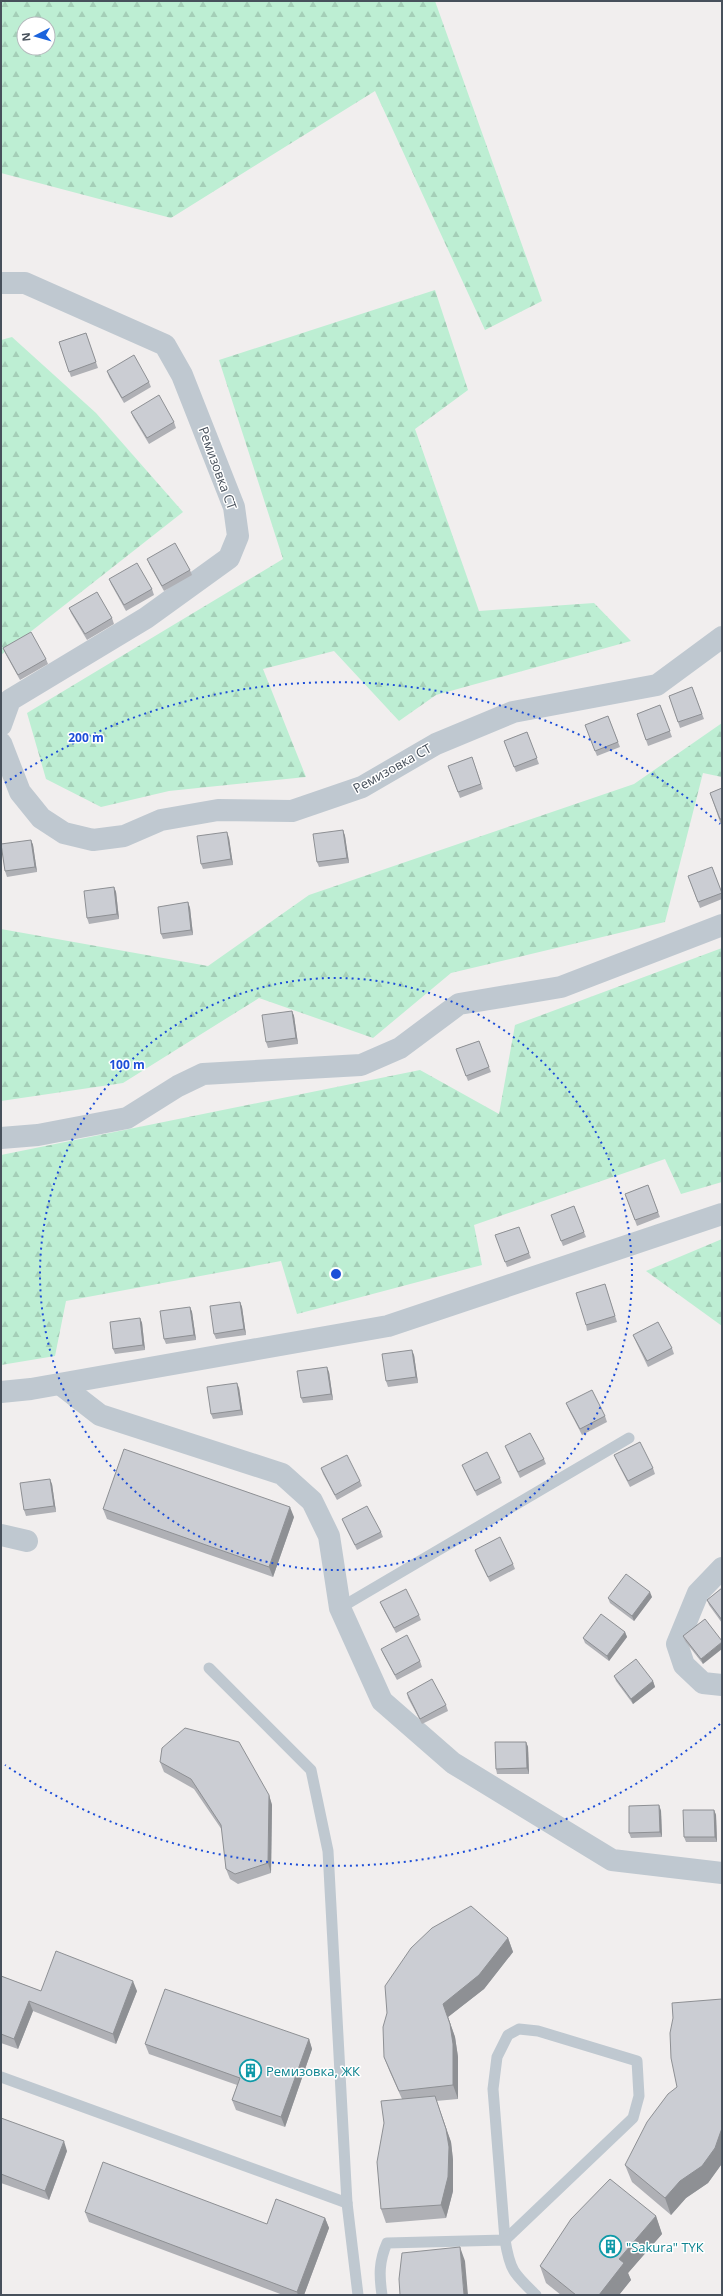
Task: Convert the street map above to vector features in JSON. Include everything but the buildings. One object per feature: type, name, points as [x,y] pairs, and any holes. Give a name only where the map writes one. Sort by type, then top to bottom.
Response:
[{"type":"street","name":"Ремизовка СТ","points":[[1,283],[25,283],[165,345],[182,375],[234,506],[238,536],[229,558],[153,613],[10,700],[1,725]]},
{"type":"street","name":"Ремизовка СТ","points":[[1,743],[20,792],[41,818],[64,833],[93,840],[124,836],[161,820],[218,810],[292,811],[362,788],[436,744],[512,712],[658,685],[722,637]]},
{"type":"street","points":[[1,1138],[38,1135],[127,1118],[178,1086],[203,1074],[361,1065],[400,1048],[458,1004],[561,988],[722,925]]},
{"type":"street","points":[[1,1392],[60,1384],[388,1326],[722,1214]]},
{"type":"street","points":[[60,1384],[100,1415],[282,1474],[312,1501],[329,1536],[340,1608],[382,1701],[453,1763],[612,1860],[722,1873]]},
{"type":"street","points":[[1,1536],[27,1541]]},
{"type":"street","points":[[722,1568],[698,1594],[677,1644],[684,1665],[703,1683],[722,1685]]},
{"type":"lane","points":[[340,1608],[629,1438]]},
{"type":"lane","points":[[209,1668],[311,1770],[328,1851],[347,2203],[358,2295]]},
{"type":"lane","points":[[382,2295],[379,2277],[381,2258],[387,2243],[505,2240],[633,2118],[639,2096],[637,2061],[538,2032],[519,2029],[508,2035],[497,2056],[493,2089],[505,2240],[508,2257],[515,2274],[536,2295]]},
{"type":"lane","points":[[1,2077],[347,2203]]},
{"type":"green space","points":[[1,1],[435,1],[542,301],[485,330],[375,91],[171,218],[1,173]]},
{"type":"green space","points":[[435,290],[468,390],[415,429],[479,611],[594,603],[631,641],[436,695],[399,721],[334,651],[263,669],[306,777],[169,791],[101,807],[46,779],[27,713],[283,559],[219,360]]},
{"type":"green space","points":[[12,337],[96,413],[183,512],[1,655],[1,340]]},
{"type":"green space","points":[[722,723],[722,777],[703,773],[665,922],[451,973],[373,1038],[259,998],[123,1083],[1,1101],[1,929],[208,966],[309,895],[634,784]]},
{"type":"green space","points":[[722,948],[722,1182],[681,1194],[665,1159],[474,1225],[482,1265],[297,1314],[281,1261],[66,1301],[55,1356],[1,1365],[1,1155],[420,1070],[499,1114],[515,1025]]},
{"type":"green space","points":[[722,1239],[722,1326],[646,1271]]},
{"type":"place","name":"Ремизовка, ЖК","points":[[250,2071]]},
{"type":"place","name":"\"Sakura\" ТҮК","points":[[610,2247]]}]
